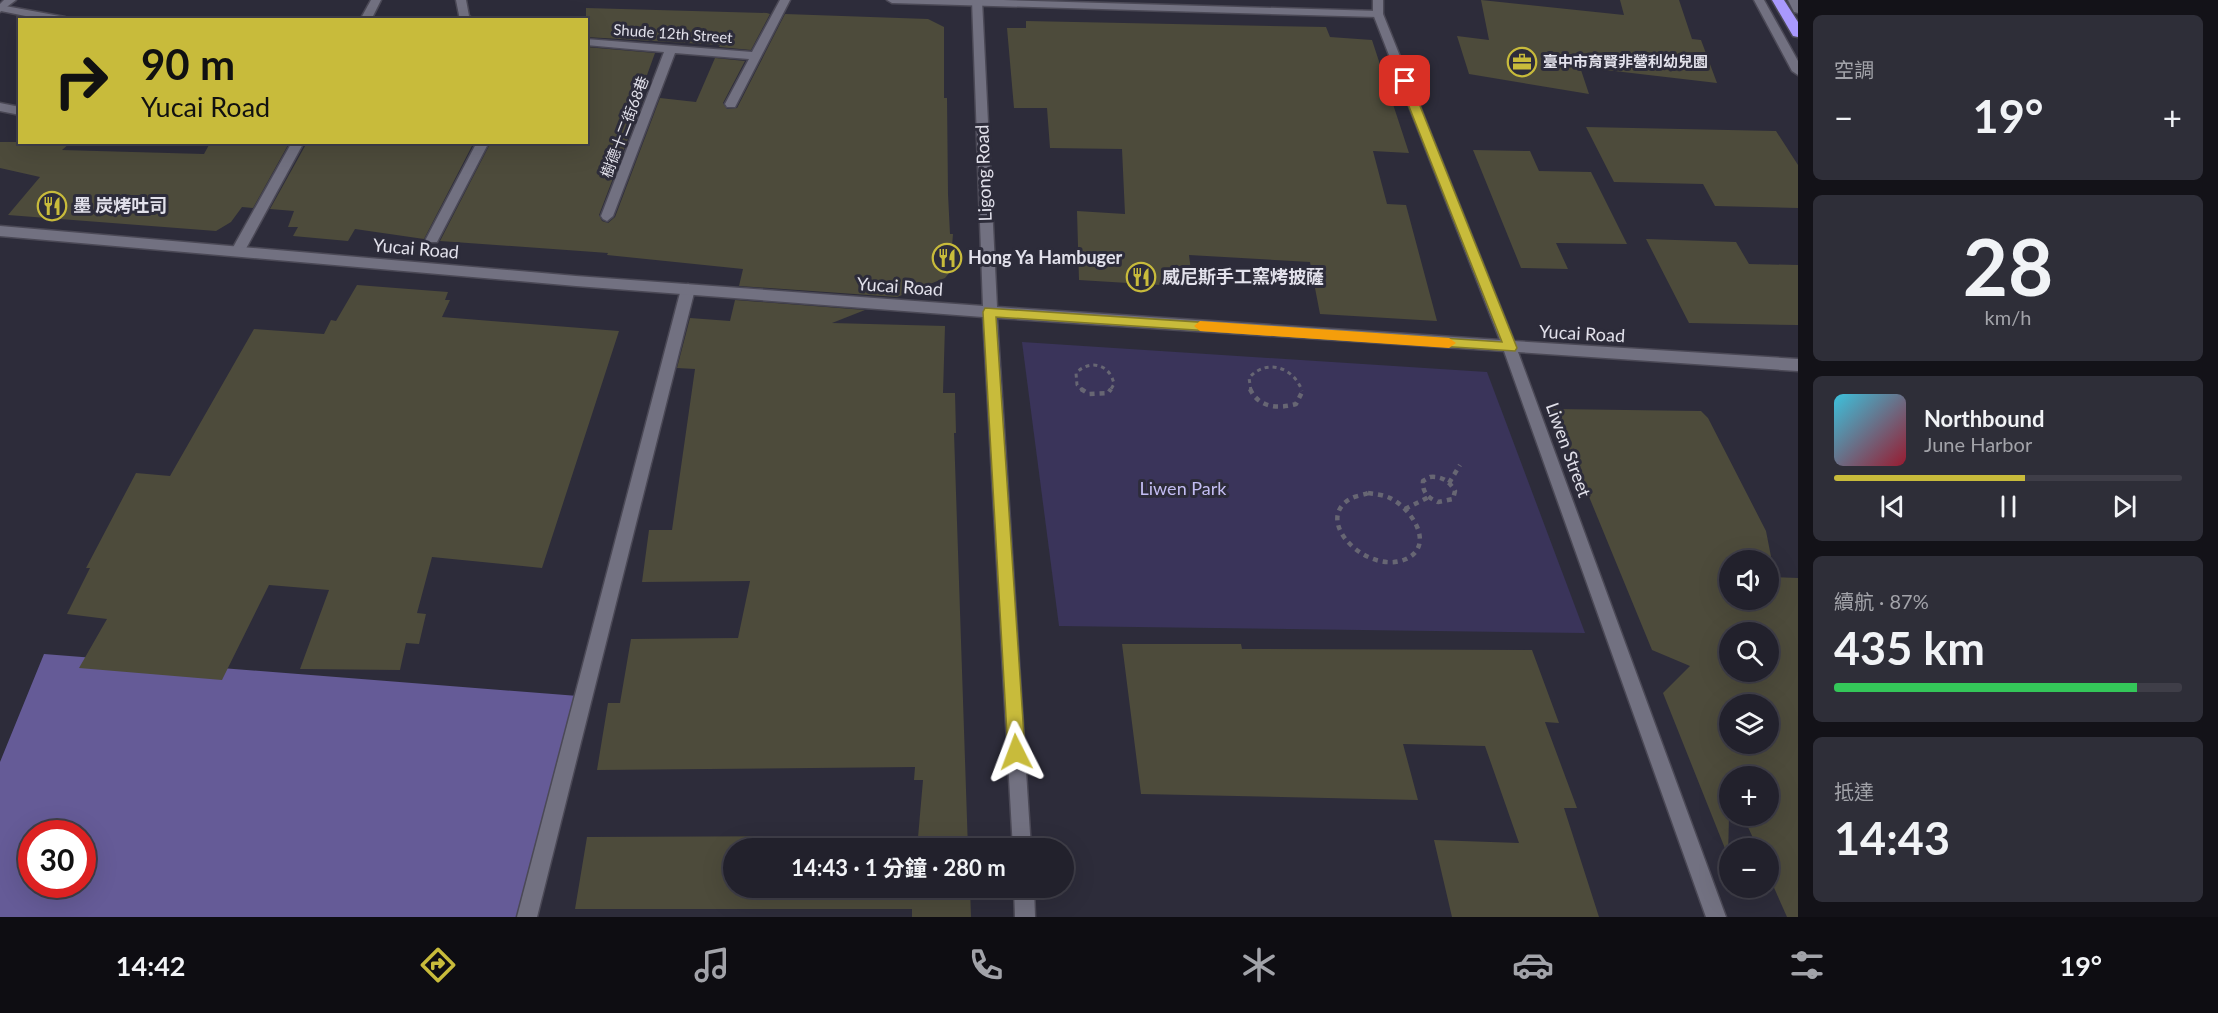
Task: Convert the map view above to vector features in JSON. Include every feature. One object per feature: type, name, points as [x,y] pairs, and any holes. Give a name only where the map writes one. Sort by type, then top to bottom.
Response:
[{"type":"highway","points":[[1778,0],[1798,33]]},
{"type":"street","points":[[0,8],[11,0]]},
{"type":"street","points":[[366,18],[376,0]]},
{"type":"street","points":[[462,0],[464,18]]},
{"type":"street","points":[[731,104],[785,0]]},
{"type":"street","points":[[892,0],[1378,7]]},
{"type":"street","points":[[1760,0],[1798,71]]},
{"type":"street","points":[[1793,0],[1798,10]]},
{"type":"street","name":"Ligong Road","points":[[977,1],[990,312],[1021,838]]},
{"type":"street","name":"Liwen Street","points":[[1378,7],[1510,348],[1716,917]]},
{"type":"street","points":[[0,8],[54,18]]},
{"type":"street","name":"Shude 12th Street","points":[[588,42],[756,56]]},
{"type":"street","name":"樹德十二街68巷","points":[[607,216],[671,49]]},
{"type":"street","points":[[0,107],[18,111]]},
{"type":"street","points":[[238,251],[297,144]]},
{"type":"street","points":[[432,239],[482,144]]},
{"type":"street","name":"Yucai Road","points":[[0,231],[990,312],[1510,348],[1798,365]]},
{"type":"street","points":[[527,917],[688,289]]},
{"type":"street","points":[[1024,898],[1025,917]]},
{"type":"path","points":[[1085,365],[1097,365],[1108,370],[1114,384],[1108,393],[1102,395],[1084,393],[1075,382],[1077,372],[1085,365]]},
{"type":"path","points":[[1276,367],[1291,374],[1300,385],[1302,392],[1300,399],[1289,407],[1280,409],[1262,404],[1250,391],[1249,377],[1260,368],[1276,367]]},
{"type":"path","points":[[1449,483],[1460,465]]},
{"type":"path","points":[[1440,477],[1449,483],[1455,492],[1453,499],[1444,503],[1429,497],[1423,489],[1426,478],[1440,477]]},
{"type":"path","points":[[1368,493],[1381,495],[1395,500],[1405,509],[1415,519],[1420,530],[1420,542],[1415,552],[1407,559],[1382,563],[1367,558],[1345,541],[1340,530],[1338,519],[1340,509],[1346,500],[1355,495],[1368,493]]},
{"type":"path","points":[[1405,509],[1429,497]]},
{"type":"green space","name":"Liwen Park","points":[[1022,342],[1487,372],[1585,633],[1059,626]]},
{"type":"shaded area","points":[[44,654],[578,696],[520,917],[0,917],[0,762]]},
{"type":"building","points":[[1481,0],[1624,15],[1620,0],[1679,0],[1692,39],[1701,40],[1717,83],[1580,67],[1589,94],[1469,74],[1457,36],[1489,40]]},
{"type":"building","points":[[586,8],[770,14],[751,50],[719,47],[720,45],[588,37],[588,18],[586,18]]},
{"type":"building","points":[[785,14],[928,19],[944,27],[948,194],[950,234],[953,234],[950,272],[945,278],[897,297],[739,286],[743,269],[607,255],[608,253],[440,241],[490,144],[588,144],[588,47],[655,53],[639,97],[644,97],[599,215],[602,221],[608,223],[615,217],[660,98],[696,102],[715,58],[745,61],[723,103],[727,109],[737,108]]},
{"type":"building","points":[[1026,21],[1326,27],[1330,37],[1372,40],[1409,153],[1373,151],[1387,204],[1406,205],[1437,321],[1320,314],[1310,262],[1189,255],[1193,287],[1079,280],[1077,211],[1125,214],[1122,149],[1050,148],[1047,108],[1014,108],[1007,28],[1026,28]]},
{"type":"building","points":[[1586,127],[1776,131],[1798,165],[1798,208],[1715,206],[1703,184],[1614,182]]},
{"type":"building","points":[[0,142],[69,144],[62,150],[204,154],[209,144],[288,145],[253,208],[242,207],[231,222],[216,231],[8,215],[40,177],[0,168]]},
{"type":"building","points":[[321,144],[473,144],[424,239],[355,229],[348,241],[293,236],[298,227],[288,227],[294,211],[270,209],[305,146],[320,146]]},
{"type":"building","points":[[1473,150],[1530,151],[1539,171],[1591,172],[1627,244],[1556,243],[1568,269],[1521,268]]},
{"type":"building","points":[[1646,239],[1736,242],[1749,264],[1798,265],[1798,325],[1689,323]]},
{"type":"building","points":[[357,285],[448,292],[445,300],[450,300],[442,317],[619,331],[542,568],[432,557],[417,613],[426,614],[419,644],[406,643],[400,670],[300,669],[329,590],[269,585],[222,680],[79,668],[107,619],[67,614],[90,568],[86,568],[136,473],[170,476],[254,329],[324,334],[331,320],[336,321]]},
{"type":"building","points":[[735,300],[865,310],[832,323],[945,326],[943,393],[955,393],[956,433],[954,433],[968,838],[918,838],[923,780],[914,780],[915,767],[597,770],[608,703],[620,703],[631,639],[738,638],[750,581],[642,582],[649,530],[672,530],[695,369],[677,368],[690,318],[730,321]]},
{"type":"building","points":[[1553,409],[1701,411],[1708,418],[1766,531],[1770,550],[1719,550],[1719,610],[1779,610],[1779,577],[1798,578],[1798,917],[1787,917],[1779,898],[1779,838],[1753,838],[1748,826],[1779,826],[1779,766],[1719,766],[1719,826],[1729,826],[1728,838],[1721,838],[1663,693],[1690,666],[1652,650]]},
{"type":"building","points":[[1122,644],[1241,644],[1242,649],[1532,650],[1559,723],[1545,722],[1577,808],[1564,808],[1599,917],[1452,917],[1434,840],[1519,843],[1485,746],[1403,744],[1418,800],[1141,794]]},
{"type":"building","points":[[865,836],[865,838],[723,838],[723,898],[970,898],[971,917],[912,917],[912,909],[575,909],[587,837]]},
{"type":"slow traffic","points":[[1200,326],[1449,343]]},
{"type":"place","name":"臺中市育賢非營利幼兒園","points":[[1522,62]]},
{"type":"place","name":"墨 炭烤吐司","points":[[52,206]]},
{"type":"place","name":"Hong Ya Hambuger","points":[[947,258]]},
{"type":"place","name":"威尼斯手工窯烤披薩","points":[[1141,277]]},
{"type":"route","points":[[1016,752],[990,312],[1510,348],[1405,81]]}]
